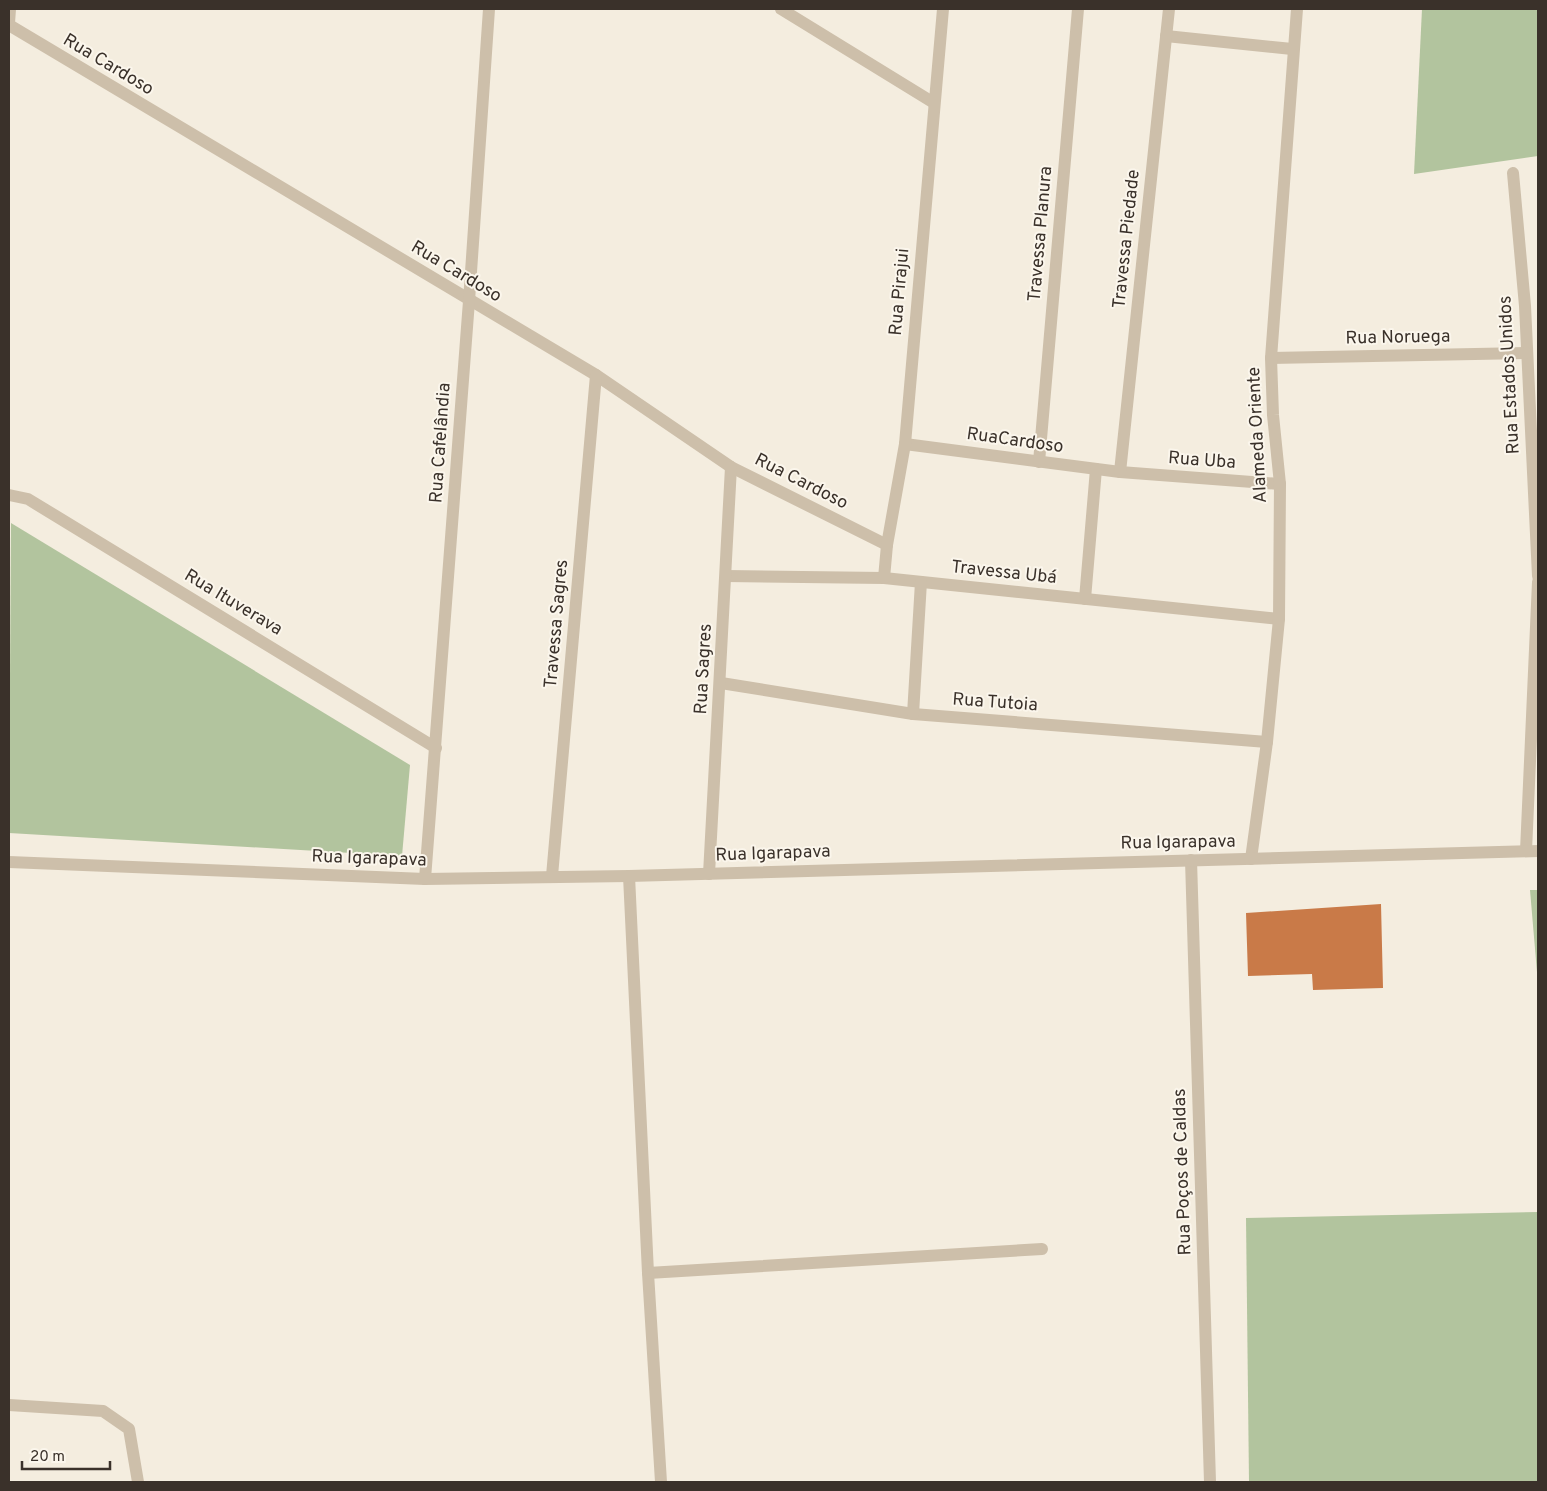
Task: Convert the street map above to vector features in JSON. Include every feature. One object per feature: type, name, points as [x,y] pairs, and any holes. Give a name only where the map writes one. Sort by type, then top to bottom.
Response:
[{"type":"street","points":[[9,24],[10,9]]},
{"type":"street","name":"Rua Cafelândia","points":[[425,880],[489,9]]},
{"type":"street","points":[[781,9],[934,103]]},
{"type":"street","name":"Rua Pirajui","points":[[884,578],[887,545],[905,444],[943,9]]},
{"type":"street","name":"Travessa Planura","points":[[1039,462],[1078,9]]},
{"type":"street","name":"Travessa Piedade","points":[[1120,472],[1169,9]]},
{"type":"street","name":"Alameda Oriente","points":[[1250,859],[1267,742],[1278,620],[1280,484],[1273,415],[1271,358],[1292,49],[1297,9]]},
{"type":"street","name":"Rua Cardoso","points":[[9,24],[469,301],[596,375],[731,467],[887,545]]},
{"type":"street","points":[[1166,36],[1292,49]]},
{"type":"street","name":"Rua Estados Unidos","points":[[1513,173],[1525,306],[1538,576]]},
{"type":"street","points":[[1525,306],[1538,305]]},
{"type":"street","name":"Rua Noruega","points":[[1271,358],[1526,353]]},
{"type":"street","name":"Travessa Sagres","points":[[552,876],[596,375]]},
{"type":"street","name":"RuaCardoso","points":[[905,444],[1120,472]]},
{"type":"street","name":"Rua Sagres","points":[[709,874],[721,683],[731,467]]},
{"type":"street","points":[[1085,599],[1096,469]]},
{"type":"street","name":"Rua Uba","points":[[1120,472],[1280,484]]},
{"type":"street","name":"Rua Ituverava","points":[[9,494],[28,499],[436,748]]},
{"type":"street","name":"Travessa Ubá","points":[[726,576],[884,578],[1278,620]]},
{"type":"street","points":[[913,714],[922,582]]},
{"type":"street","points":[[1532,851],[1538,582]]},
{"type":"street","name":"Rua Tutoia","points":[[721,683],[913,714],[1267,742]]},
{"type":"street","name":"Rua Igarapava","points":[[9,862],[425,880],[1532,851]]},
{"type":"street","name":"Rua Poços de Caldas","points":[[1191,860],[1210,1482]]},
{"type":"street","points":[[629,876],[648,1273],[661,1482]]},
{"type":"street","points":[[648,1273],[1042,1249]]},
{"type":"street","points":[[9,1405],[103,1411],[129,1430],[138,1482]]},
{"type":"green space","points":[[1422,9],[1538,9],[1538,156],[1414,174]]},
{"type":"green space","points":[[11,523],[410,765],[402,856],[9,833]]},
{"type":"green space","points":[[1530,890],[1538,890],[1538,984]]},
{"type":"green space","points":[[1538,1212],[1538,1482],[1249,1482],[1246,1218]]},
{"type":"building","points":[[1381,904],[1383,988],[1313,990],[1312,974],[1248,976],[1246,913]]}]
